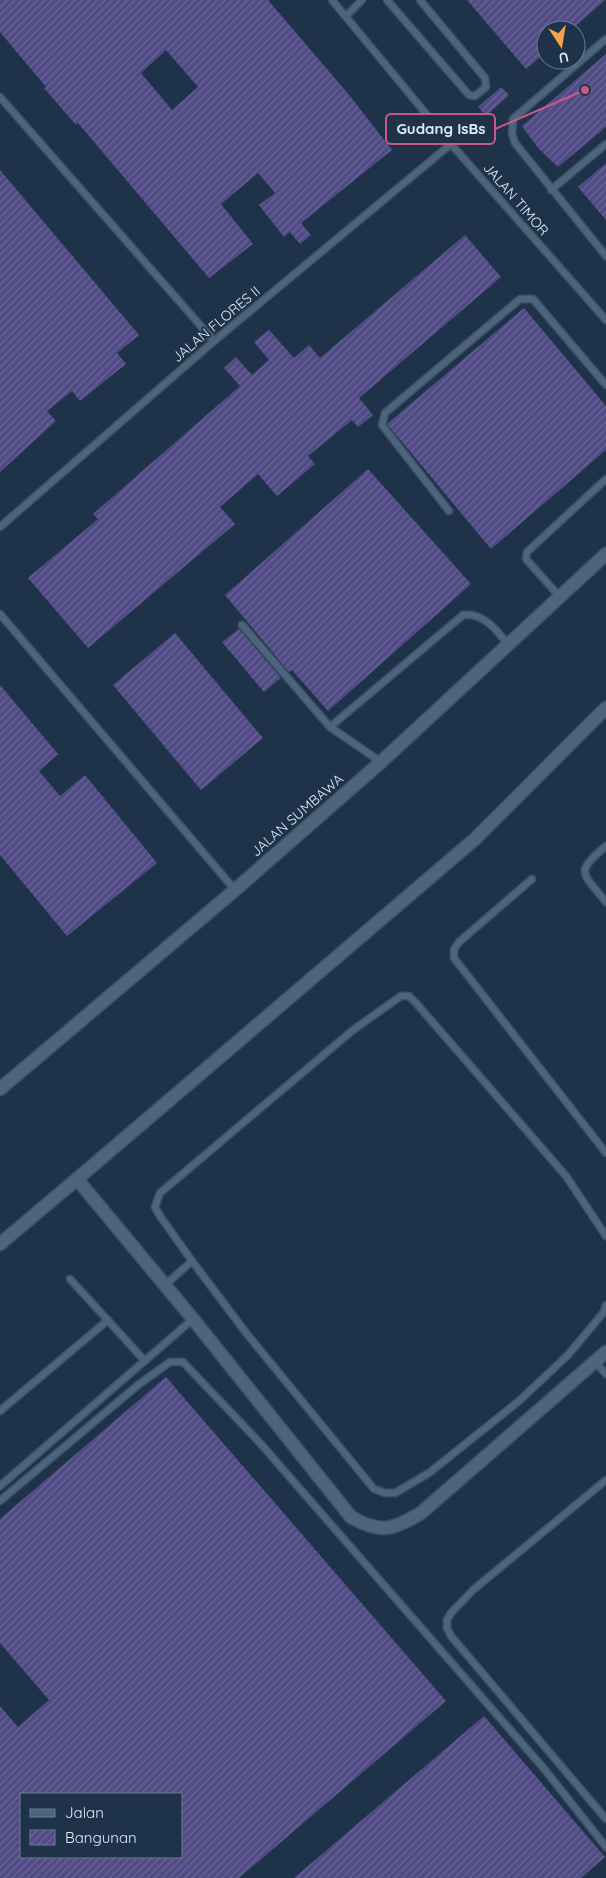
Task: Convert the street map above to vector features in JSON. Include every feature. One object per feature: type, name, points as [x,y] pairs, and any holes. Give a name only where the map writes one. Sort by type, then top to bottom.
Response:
[{"type":"street","name":"JALAN SUMBAWA","points":[[0,1089],[381,762],[555,592],[606,554]]},
{"type":"street","points":[[0,1244],[475,839],[606,708]]},
{"type":"street","points":[[77,1179],[193,1319],[351,1517],[368,1527],[381,1529],[406,1522],[421,1513],[606,1352]]},
{"type":"lane","name":"JALAN TIMOR","points":[[332,0],[451,144],[606,320]]},
{"type":"lane","points":[[346,16],[362,0]]},
{"type":"lane","points":[[387,0],[469,95],[475,96],[486,86],[485,78],[420,0]]},
{"type":"lane","points":[[606,39],[514,119],[512,134],[515,143],[551,190],[606,256]]},
{"type":"lane","points":[[0,97],[214,341]]},
{"type":"lane","name":"JALAN FLORES II","points":[[0,527],[214,341],[451,144]]},
{"type":"lane","points":[[551,190],[606,144]]},
{"type":"lane","points":[[449,511],[382,425],[382,419],[385,413],[520,299],[534,299],[606,385]]},
{"type":"lane","points":[[555,592],[526,558],[527,552],[606,479]]},
{"type":"lane","points":[[0,614],[234,890]]},
{"type":"lane","points":[[330,727],[464,616],[475,616],[486,621],[505,640]]},
{"type":"lane","points":[[242,625],[330,727],[381,762]]},
{"type":"lane","points":[[606,846],[586,863],[584,868],[585,876],[606,902]]},
{"type":"lane","points":[[532,879],[459,942],[454,949],[454,958],[606,1152]]},
{"type":"lane","points":[[606,1236],[566,1176],[409,996],[395,999],[353,1030],[160,1193],[155,1207],[192,1261],[248,1334],[374,1489],[385,1493],[395,1493],[429,1474],[519,1401],[568,1355],[604,1312],[606,1305]]},
{"type":"lane","points":[[164,1286],[192,1261]]},
{"type":"lane","points":[[70,1279],[145,1361]]},
{"type":"lane","points":[[0,1486],[193,1319]]},
{"type":"lane","points":[[0,1411],[108,1320]]},
{"type":"lane","points":[[0,1501],[138,1385],[170,1362],[183,1362],[266,1450],[546,1771],[606,1846]]},
{"type":"lane","points":[[594,1362],[606,1374]]},
{"type":"lane","points":[[606,1480],[473,1590],[451,1612],[447,1620],[447,1628],[451,1636],[606,1819]]},
{"type":"building","points":[[0,0],[268,0],[350,96],[392,150],[301,223],[311,235],[300,244],[290,232],[284,237],[259,205],[275,193],[258,173],[221,204],[253,244],[209,278],[78,123],[76,125],[44,88],[46,87],[0,32]],"holes":[[[166,50],[198,87],[172,110],[141,73]]]},
{"type":"building","points":[[467,0],[605,0],[582,20],[536,20],[536,60],[526,69]]},
{"type":"building","points":[[606,54],[606,127],[558,167],[538,148],[522,126]]},
{"type":"building","points":[[501,87],[509,95],[486,116],[478,107]]},
{"type":"building","points":[[606,163],[606,220],[578,187]]},
{"type":"building","points":[[0,170],[139,335],[117,353],[126,364],[80,401],[72,391],[47,411],[56,421],[0,472]]},
{"type":"building","points":[[465,235],[501,277],[359,398],[373,415],[358,427],[352,420],[308,456],[315,464],[277,496],[258,474],[220,507],[235,524],[88,648],[28,578],[98,519],[93,514],[240,386],[224,368],[236,357],[252,375],[269,360],[254,342],[269,330],[294,358],[309,345],[320,358]]},
{"type":"building","points":[[524,308],[606,406],[606,450],[491,549],[387,424]]},
{"type":"building","points":[[368,469],[471,584],[328,711],[292,670],[289,672],[225,595]]},
{"type":"building","points":[[239,629],[281,678],[264,692],[222,642]]},
{"type":"building","points":[[175,633],[263,738],[201,790],[113,685]]},
{"type":"building","points":[[0,685],[58,754],[39,771],[60,796],[85,775],[157,863],[67,936],[0,855]]},
{"type":"building","points":[[166,1377],[446,1701],[239,1878],[0,1878],[0,1706],[18,1727],[49,1700],[0,1643],[0,1519]]},
{"type":"building","points":[[484,1716],[605,1857],[581,1878],[294,1878]]},
{"type":"place","name":"Gudang IsBs","points":[[585,90]]}]
